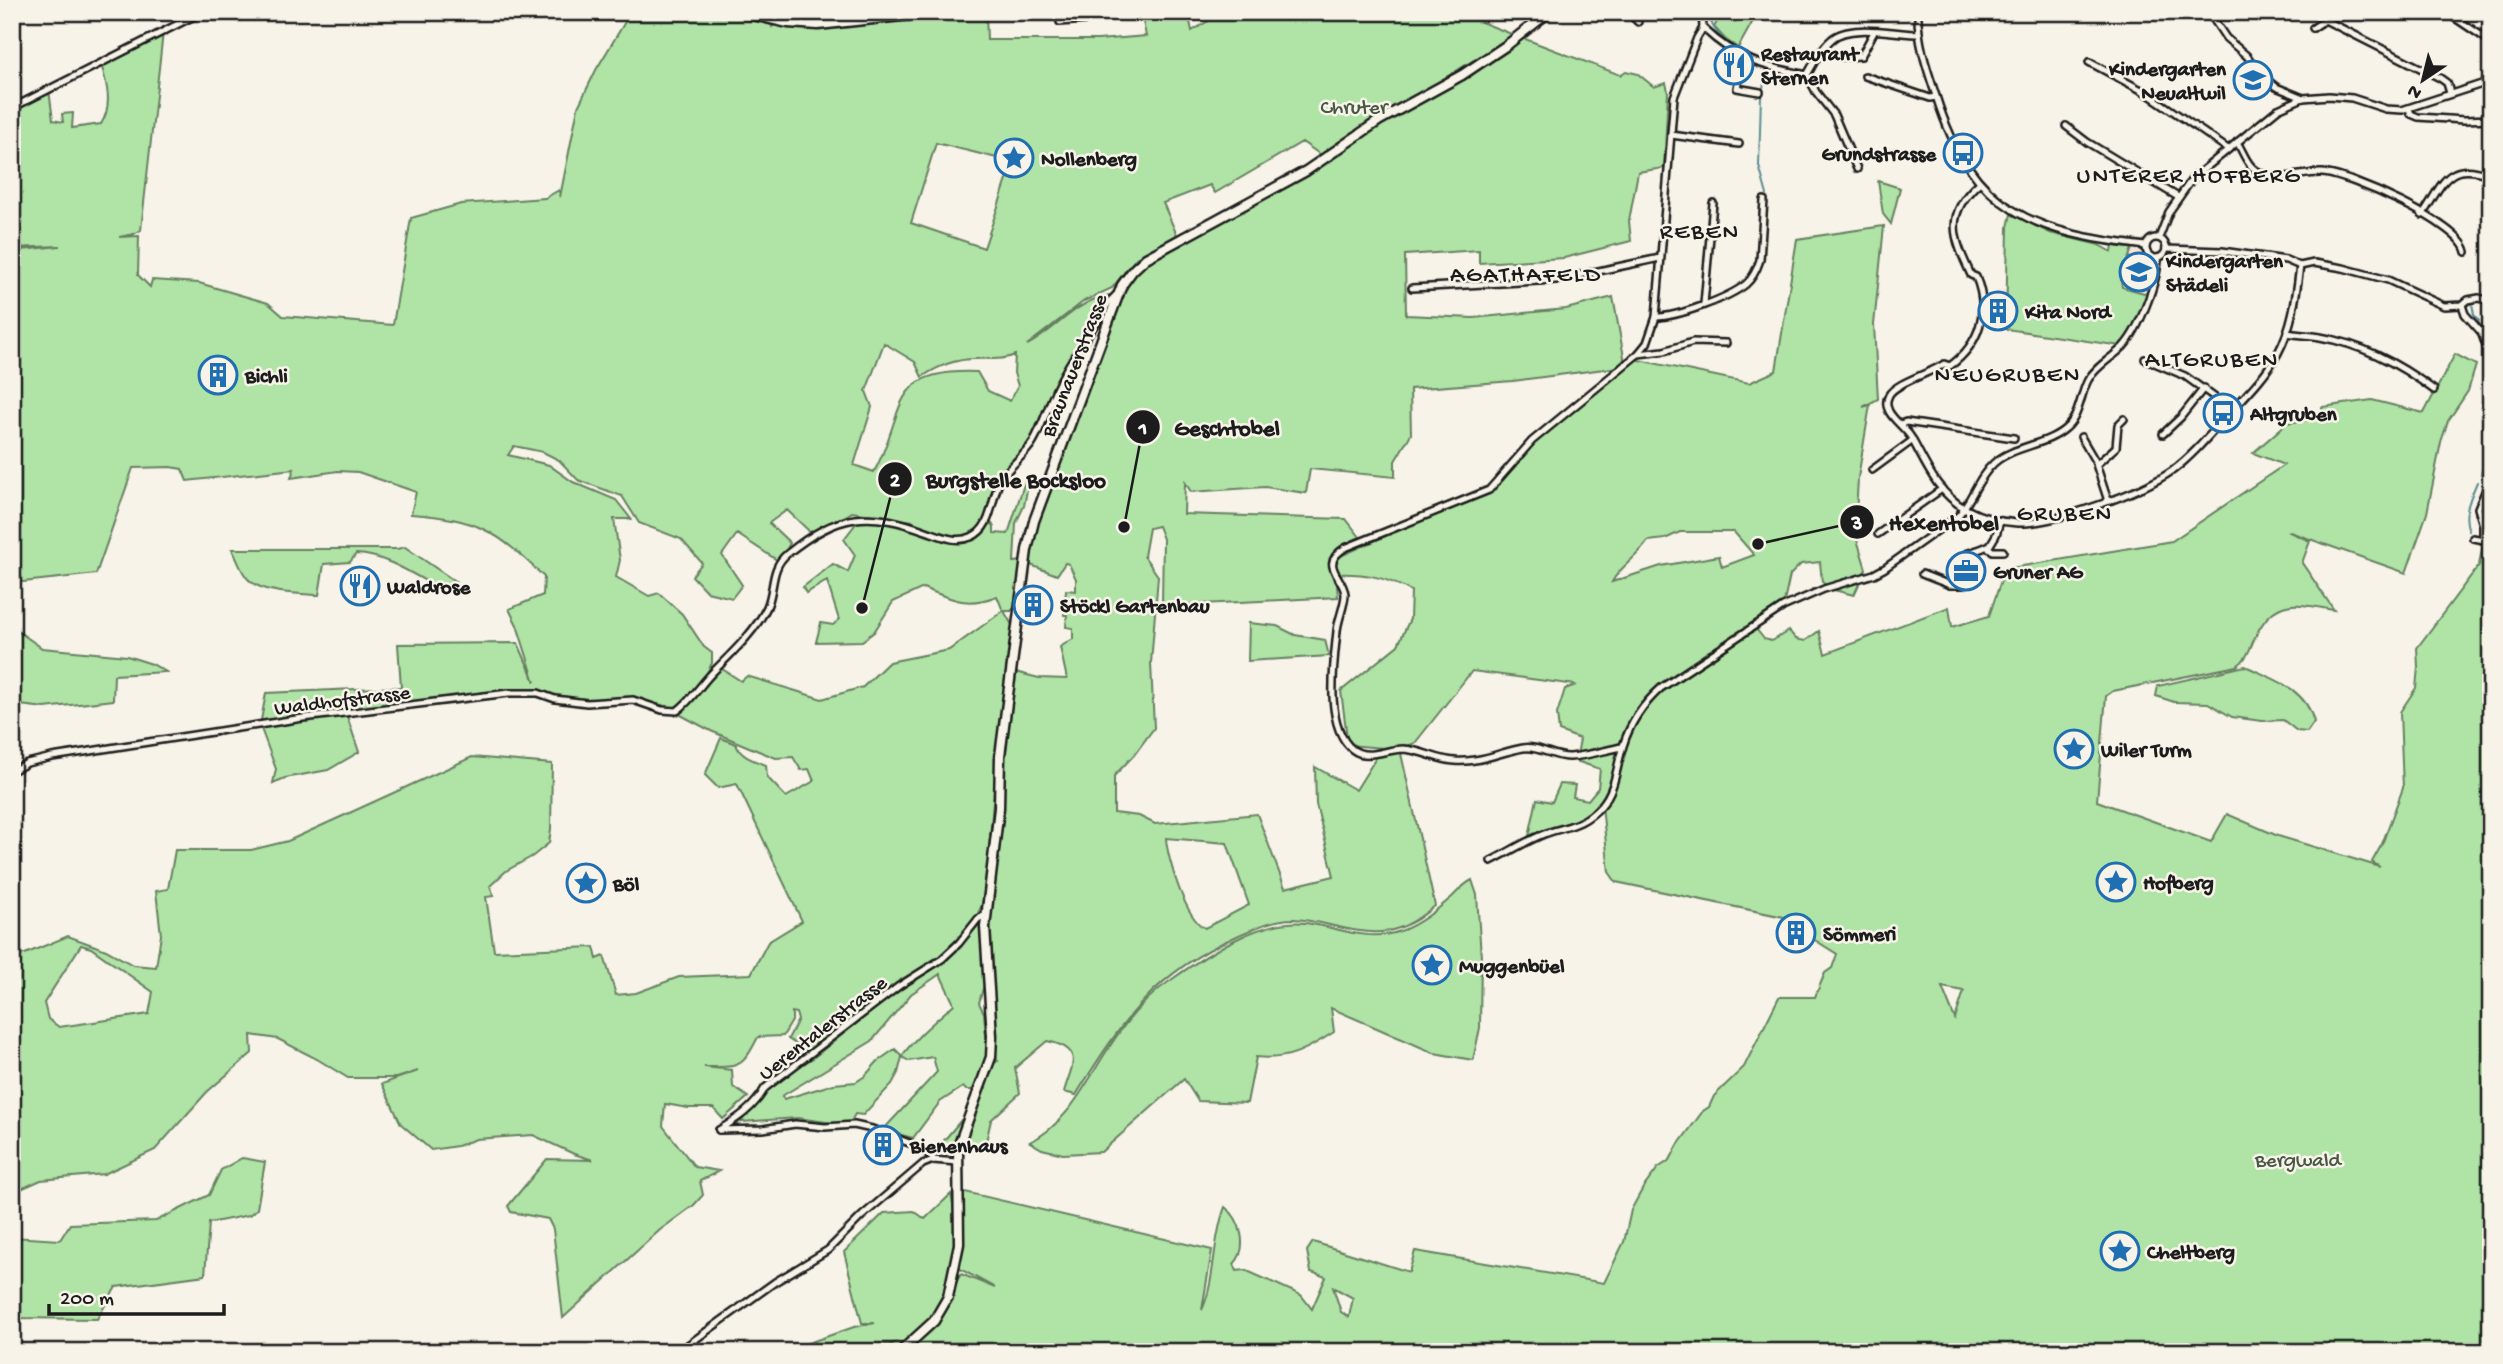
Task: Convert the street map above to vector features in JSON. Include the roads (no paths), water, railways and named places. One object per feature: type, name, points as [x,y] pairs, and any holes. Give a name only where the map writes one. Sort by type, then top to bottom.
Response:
[{"type":"street","points":[[12,108],[202,12]]},
{"type":"street","points":[[740,12],[788,23],[818,25],[939,12]]},
{"type":"street","points":[[1060,22],[1086,20],[1093,12]]},
{"type":"street","name":"Braunauerstrasse","points":[[900,1352],[934,1321],[948,1297],[959,1244],[957,1162],[961,1136],[987,1072],[992,1051],[984,946],[985,915],[999,808],[1000,756],[1027,550],[1041,501],[1118,295],[1129,274],[1146,258],[1306,171],[1380,120],[1462,75],[1549,12]]},
{"type":"street","points":[[1628,12],[1638,22]]},
{"type":"street","points":[[1622,747],[1568,757],[1525,747],[1483,760],[1464,761],[1445,760],[1410,750],[1368,755],[1356,751],[1341,733],[1334,709],[1337,631],[1345,594],[1333,566],[1336,556],[1345,548],[1489,490],[1532,440],[1638,354],[1647,343],[1656,317],[1676,91],[1703,28],[1702,12]]},
{"type":"street","points":[[1918,12],[1919,34],[1936,97],[1950,136],[1979,183],[2004,206],[2045,227],[2078,236],[2146,246]]},
{"type":"street","points":[[2206,12],[2259,73],[2276,87],[2303,98]]},
{"type":"street","points":[[2323,12],[2325,20],[2441,78],[2447,83],[2450,93]]},
{"type":"street","points":[[2446,12],[2491,42]]},
{"type":"street","points":[[2313,28],[2325,20]]},
{"type":"street","points":[[1703,28],[1743,58],[1766,67],[1807,75]]},
{"type":"street","points":[[1807,75],[1834,37],[1851,31],[1919,34]]},
{"type":"street","points":[[1843,57],[1861,55],[1874,32]]},
{"type":"street","points":[[1743,58],[1737,88],[1760,92]]},
{"type":"street","points":[[2089,62],[2146,92],[2228,149]]},
{"type":"street","points":[[1807,75],[1834,115],[1857,169]]},
{"type":"street","points":[[1865,76],[1930,98],[1936,97]]},
{"type":"street","points":[[2159,238],[2178,197],[2198,173],[2278,109],[2303,98],[2339,96],[2386,109],[2409,109],[2491,80]]},
{"type":"street","points":[[2409,109],[2411,114],[2418,117],[2491,119]]},
{"type":"street","points":[[2066,126],[2087,142],[2178,197]]},
{"type":"street","points":[[1671,135],[1739,144]]},
{"type":"street","points":[[2237,142],[2248,164],[2265,176],[2325,173],[2391,196],[2459,239],[2466,252]]},
{"type":"street","points":[[2422,215],[2438,186],[2450,175],[2471,171],[2491,176]]},
{"type":"street","points":[[1979,183],[1962,201],[1954,229],[1958,248],[1971,275],[1976,277],[1982,293],[1980,326],[1962,357],[1950,366],[1944,365],[1890,393],[1887,401],[1888,410],[1913,440],[1924,466],[1942,489],[1965,509],[2000,521],[2017,523],[2048,520],[2108,501],[2148,485],[2170,472],[2196,450],[2267,370],[2287,333],[2300,265]]},
{"type":"street","points":[[1656,317],[1682,314],[1746,284],[1757,270],[1764,200]]},
{"type":"street","points":[[1704,304],[1713,202]]},
{"type":"street","points":[[1491,862],[1528,841],[1575,826],[1602,805],[1614,786],[1622,747],[1636,716],[1652,696],[1783,607],[1824,589],[1874,574],[1958,516],[1988,470],[2004,456],[2050,439],[2073,421],[2092,373],[2123,347],[2136,327],[2155,279],[2158,258],[2166,249],[2159,238],[2151,239],[2146,246]]},
{"type":"street","points":[[2146,246],[2149,255],[2158,258]]},
{"type":"street","points":[[2166,249],[2246,254],[2286,260],[2300,265],[2314,263],[2366,273],[2388,280],[2439,305],[2462,305],[2473,298],[2491,301]]},
{"type":"street","points":[[1412,288],[1556,280],[1660,258]]},
{"type":"street","name":"Waldhofstrasse","points":[[12,771],[27,763],[52,757],[303,718],[509,693],[538,693],[555,699],[587,703],[633,700],[662,710],[677,711],[732,654],[762,616],[769,603],[775,573],[783,557],[823,530],[846,520],[877,517],[908,524],[949,539],[966,538],[978,533],[988,517],[1001,479],[1031,445],[1061,378],[1109,302],[1118,295]]},
{"type":"street","points":[[2462,305],[2465,314],[2481,332],[2491,359]]},
{"type":"street","points":[[2287,333],[2322,337],[2364,350],[2393,363],[2434,390]]},
{"type":"street","points":[[1638,354],[1664,351],[1693,342],[1726,343]]},
{"type":"street","points":[[2145,359],[2170,368],[2204,388],[2232,410]]},
{"type":"street","points":[[2163,434],[2181,417],[2204,388]]},
{"type":"street","points":[[2097,464],[2116,447],[2118,425],[2124,419]]},
{"type":"street","points":[[1900,424],[1906,422],[2014,438]]},
{"type":"street","points":[[2081,437],[2097,464],[2108,501]]},
{"type":"street","points":[[1872,470],[1913,440]]},
{"type":"street","points":[[2473,538],[2483,540],[2483,525],[2478,508],[2490,481]]},
{"type":"street","points":[[1878,534],[1942,489]]},
{"type":"street","points":[[1922,574],[1950,585],[1960,585],[1958,563],[1962,555],[1987,547],[1994,540],[2000,521]]},
{"type":"street","points":[[1987,547],[1993,551],[2003,551]]},
{"type":"street","name":"Uerentalerstrasse","points":[[933,1160],[932,1156],[918,1146],[859,1126],[825,1127],[802,1124],[763,1129],[719,1130],[747,1111],[761,1097],[765,1088],[900,986],[942,959],[978,919],[985,915]]},
{"type":"street","points":[[678,1352],[775,1282],[828,1250],[920,1167],[933,1160],[957,1162]]},
{"type":"waterway","points":[[1710,19],[1719,35],[1726,41],[1766,63]]},
{"type":"waterway","points":[[1767,73],[1761,95],[1759,166],[1767,195]]},
{"type":"waterway","points":[[2472,303],[2474,315],[2479,321]]},
{"type":"waterway","points":[[2481,474],[2491,438]]},
{"type":"waterway","points":[[2469,531],[2467,513],[2477,482]]},
{"type":"place","name":"Restaurant Sternen","points":[[1734,65]]},
{"type":"place","name":"Kindergarten Neualtwil","points":[[2253,80]]},
{"type":"place","name":"Grundstrasse","points":[[1963,153]]},
{"type":"place","name":"Nollenberg","points":[[1014,158]]},
{"type":"place","name":"Kindergarten Städeli","points":[[2139,272]]},
{"type":"place","name":"Kita Nord","points":[[1998,311]]},
{"type":"place","name":"Bichli","points":[[218,375]]},
{"type":"place","name":"Altgruben","points":[[2223,413]]},
{"type":"place","name":"Geschtobel","points":[[1124,527]]},
{"type":"place","name":"Hexentobel","points":[[1758,544]]},
{"type":"place","name":"Gruner AG","points":[[1966,571]]},
{"type":"place","name":"Waldrose","points":[[360,586]]},
{"type":"place","name":"Stöckl Gartenbau","points":[[1033,605]]},
{"type":"place","name":"Burgstelle Bocksloo","points":[[862,608]]},
{"type":"place","name":"Wiler Turm","points":[[2074,749]]},
{"type":"place","name":"Hofberg","points":[[2116,882]]},
{"type":"place","name":"Böl","points":[[586,883]]},
{"type":"place","name":"Sömmeri","points":[[1796,933]]},
{"type":"place","name":"Muggenbüel","points":[[1432,965]]},
{"type":"place","name":"Bienenhaus","points":[[883,1145]]},
{"type":"place","name":"Cheltberg","points":[[2120,1251]]},
{"type":"district","name":"UNTERER HOFBERG","points":[[2189,174]]},
{"type":"district","name":"REBEN","points":[[1700,230]]},
{"type":"district","name":"AGATHAFELD","points":[[1526,273]]},
{"type":"district","name":"ALTGRUBEN","points":[[2212,358]]},
{"type":"district","name":"NEUGRUBEN","points":[[2008,373]]},
{"type":"district","name":"GRUBEN","points":[[2065,512]]},
{"type":"park label","name":"Chruter","points":[[1354,106]]},
{"type":"park label","name":"Bergwald","points":[[2298,1159]]}]
